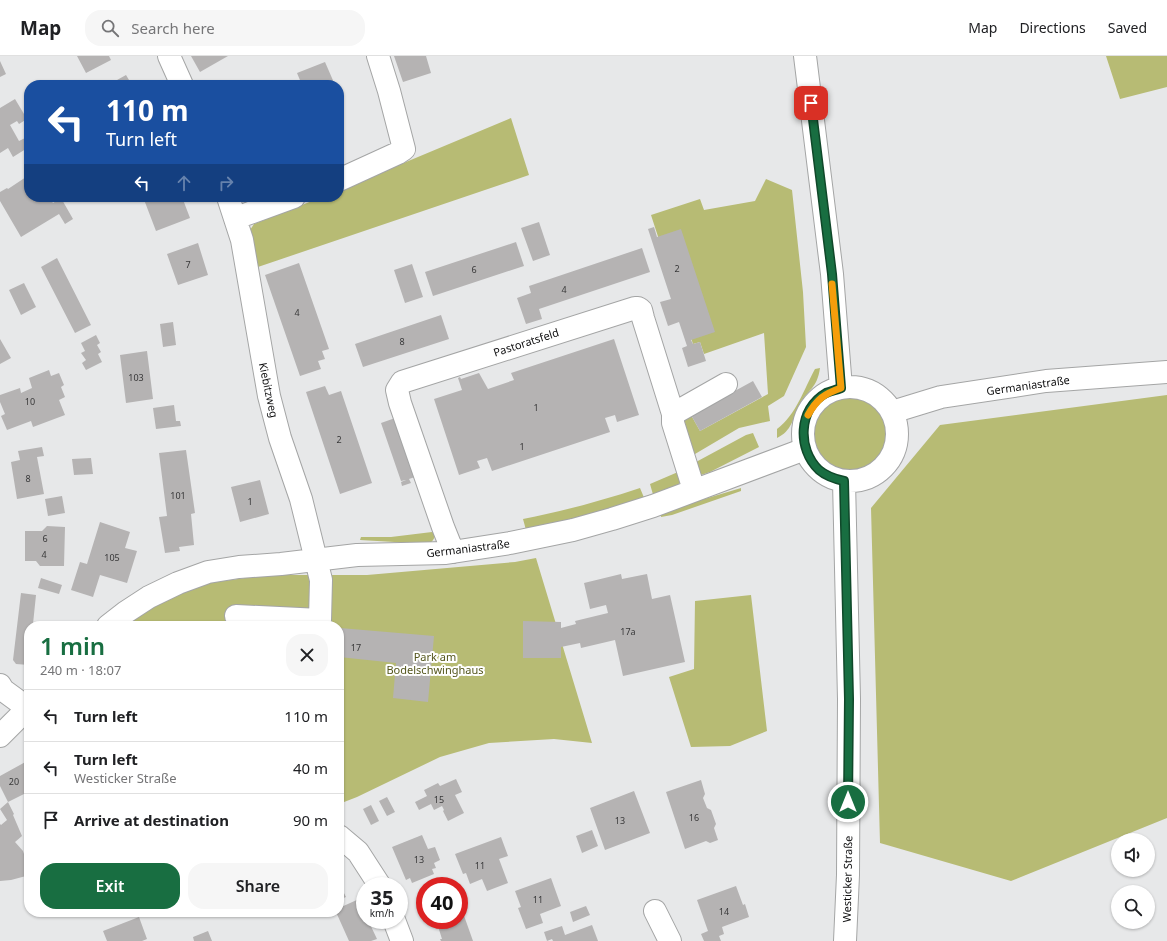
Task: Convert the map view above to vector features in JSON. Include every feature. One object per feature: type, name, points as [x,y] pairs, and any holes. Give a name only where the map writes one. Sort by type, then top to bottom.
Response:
[{"type":"street","points":[[169,56],[180,80]]},
{"type":"street","points":[[344,178],[404,149],[378,56]]},
{"type":"street","points":[[805,56],[832,274],[841,388]]},
{"type":"street","name":"Kiebitzweg","points":[[230,202],[242,240],[269,396],[280,438],[301,499],[321,580],[320,620],[236,616]]},
{"type":"street","points":[[236,218],[280,202]]},
{"type":"street","name":"Pastoratsfeld","points":[[453,552],[400,403],[398,390],[402,382],[638,308],[641,310],[673,414],[673,424],[694,490]]},
{"type":"street","name":"Germaniastraße","points":[[892,412],[941,397],[1046,381],[1167,372]]},
{"type":"street","points":[[673,414],[726,384]]},
{"type":"street","points":[[856,387],[870,392],[883,400],[892,412],[896,424],[897,436],[895,448],[890,459],[881,470],[870,477],[858,481],[844,481],[831,478],[820,471],[811,460],[805,449],[803,433],[806,418],[814,404],[826,394],[841,388],[856,387]]},
{"type":"street","name":"Germaniastraße","points":[[114,621],[149,598],[178,583],[208,572],[239,567],[357,555],[453,552],[510,543],[588,526],[653,506],[805,449]]},
{"type":"street","name":"Westicker Straße","points":[[844,481],[849,699],[848,876],[845,941]]},
{"type":"street","points":[[0,685],[3,690],[24,705]]},
{"type":"street","points":[[4,726],[24,711]]},
{"type":"street","points":[[344,840],[358,852],[374,877]]},
{"type":"street","points":[[655,911],[670,941]]},
{"type":"street","points":[[397,929],[402,941]]},
{"type":"green space","points":[[1106,56],[1167,56],[1167,87],[1120,99]]},
{"type":"green space","points":[[511,118],[529,175],[255,268],[250,230],[254,224],[309,202],[344,202],[344,188]]},
{"type":"green space","points":[[766,179],[792,190],[803,292],[806,347],[784,396],[768,406],[770,421],[739,428],[695,454],[692,453],[683,421],[691,415],[700,431],[768,394],[764,333],[704,354],[700,342],[693,344],[651,215],[700,199],[704,210],[755,201]]},
{"type":"green space","points":[[820,368],[817,380],[799,405],[789,428],[777,438],[777,429],[789,417],[815,369]]},
{"type":"green space","points":[[1167,395],[1167,818],[1130,833],[1111,833],[1111,841],[1011,881],[880,843],[871,508],[940,425]]},
{"type":"green space","points":[[843,396],[857,396],[871,402],[881,412],[887,426],[887,440],[881,454],[871,464],[857,470],[843,470],[829,464],[819,454],[813,440],[813,426],[819,412],[829,402]]},
{"type":"green space","points":[[753,433],[759,447],[710,472],[701,475],[696,462],[746,435]]},
{"type":"green space","points":[[678,472],[681,479],[677,488],[654,498],[650,484]]},
{"type":"green space","points":[[640,488],[645,500],[526,530],[523,519],[553,513]]},
{"type":"green space","points":[[741,488],[741,491],[672,515],[661,517],[661,512]]},
{"type":"green space","points":[[432,532],[435,533],[435,536],[433,541],[429,544],[360,540],[361,537],[391,537]]},
{"type":"green space","name":"Park am Bodelschwinghaus","points":[[536,558],[592,743],[554,739],[489,743],[440,757],[344,802],[344,621],[129,621],[149,606],[208,583],[267,575],[367,575],[515,562]]},
{"type":"green space","points":[[751,595],[767,731],[730,746],[691,747],[669,677],[694,669],[695,601]]},
{"type":"building","points":[[77,56],[109,56],[111,60],[86,73]]},
{"type":"building","points":[[191,56],[228,56],[200,72]]},
{"type":"building","points":[[394,56],[426,56],[431,73],[403,82]]},
{"type":"building","points":[[0,61],[6,74],[0,77]]},
{"type":"building","points":[[325,62],[333,80],[300,80],[297,73]]},
{"type":"building","points":[[126,75],[129,80],[117,80]]},
{"type":"building","points":[[15,99],[24,114],[24,121],[19,124],[17,121],[10,125],[19,141],[24,138],[24,150],[13,157],[8,148],[0,153],[0,108]]},
{"type":"building","points":[[24,178],[24,202],[63,202],[73,219],[65,224],[59,214],[21,237],[0,201],[0,192],[7,188],[8,189]]},
{"type":"building","points":[[145,202],[184,202],[190,218],[156,231]]},
{"type":"building","points":[[539,222],[550,255],[533,261],[521,228]]},
{"type":"building","points":[[654,227],[657,237],[681,229],[715,332],[691,340],[693,344],[700,342],[706,361],[688,367],[682,348],[687,346],[679,322],[668,326],[660,302],[671,299],[648,229]]},
{"type":"building","points":[[516,242],[524,266],[433,296],[425,272]]},
{"type":"building","points":[[198,243],[208,275],[178,285],[167,254]]},
{"type":"building","points":[[642,248],[650,272],[539,309],[542,319],[526,324],[517,298],[531,293],[529,286]]},
{"type":"building","points":[[57,258],[91,325],[75,333],[41,267]]},
{"type":"building","points":[[299,263],[329,349],[322,351],[325,359],[318,361],[321,369],[300,376],[265,275]]},
{"type":"building","points":[[412,264],[423,297],[405,303],[394,270]]},
{"type":"building","points":[[24,283],[36,307],[21,315],[9,290]]},
{"type":"building","points":[[441,315],[449,339],[363,367],[355,344]]},
{"type":"building","points":[[173,322],[176,345],[163,347],[160,324]]},
{"type":"building","points":[[96,335],[100,343],[97,345],[101,352],[98,354],[102,362],[86,370],[82,363],[86,360],[81,353],[85,351],[81,343]]},
{"type":"building","points":[[0,339],[11,358],[0,364]]},
{"type":"building","points":[[614,339],[639,415],[617,422],[615,415],[605,418],[610,432],[492,471],[487,458],[477,461],[480,468],[459,475],[434,399],[462,390],[458,378],[460,377],[461,379],[479,373],[488,389],[514,380],[511,373]]},
{"type":"building","points":[[147,351],[153,399],[126,403],[120,355]]},
{"type":"building","points":[[49,370],[51,376],[59,373],[64,385],[61,387],[65,397],[59,400],[65,415],[33,427],[31,421],[7,430],[1,416],[5,414],[0,402],[0,395],[20,388],[21,393],[32,388],[29,378]]},
{"type":"building","points":[[753,381],[762,397],[700,431],[691,415]]},
{"type":"building","points":[[325,386],[329,395],[341,391],[372,483],[340,494],[306,392]]},
{"type":"building","points":[[174,405],[176,421],[180,421],[181,426],[156,429],[153,408]]},
{"type":"building","points":[[398,417],[418,476],[409,479],[411,483],[402,486],[401,482],[406,480],[401,481],[381,423]]},
{"type":"building","points":[[42,447],[44,456],[37,457],[44,494],[17,499],[11,462],[20,460],[18,451]]},
{"type":"building","points":[[186,450],[195,513],[191,514],[194,545],[179,547],[180,551],[165,553],[159,517],[167,516],[159,453]]},
{"type":"building","points":[[91,458],[93,474],[74,475],[72,459]]},
{"type":"building","points":[[260,480],[269,514],[240,522],[231,487]]},
{"type":"building","points":[[62,496],[65,513],[48,516],[45,499]]},
{"type":"building","points":[[100,522],[130,532],[125,548],[137,551],[127,583],[100,575],[93,597],[71,590],[80,562],[87,564]]},
{"type":"building","points":[[47,526],[65,527],[64,566],[40,566],[36,561],[25,561],[25,531],[42,531]]},
{"type":"building","points":[[621,574],[622,579],[647,574],[652,599],[670,595],[685,662],[623,676],[615,640],[581,648],[580,643],[561,647],[561,658],[523,658],[523,621],[561,622],[561,628],[576,624],[575,621],[608,613],[606,605],[590,609],[584,583]]},
{"type":"building","points":[[41,578],[62,585],[59,594],[38,588]]},
{"type":"building","points":[[21,593],[36,595],[33,621],[24,621],[24,665],[16,664],[13,660]]},
{"type":"building","points":[[344,628],[434,636],[428,702],[393,698],[396,663],[344,658]]},
{"type":"building","points":[[24,763],[24,794],[8,802],[0,786],[0,776]]},
{"type":"building","points":[[456,779],[462,792],[455,795],[464,813],[448,821],[442,806],[434,810],[431,804],[419,810],[415,802],[427,796],[424,790],[438,783],[440,786]]},
{"type":"building","points":[[701,780],[705,794],[703,798],[707,808],[711,810],[716,824],[714,828],[718,840],[710,843],[706,841],[685,849],[666,792]]},
{"type":"building","points":[[634,791],[650,833],[605,850],[590,808]]},
{"type":"building","points":[[387,797],[395,812],[387,816],[379,801]]},
{"type":"building","points":[[8,802],[22,836],[15,842],[24,854],[24,877],[0,881],[0,824],[1,825],[7,820],[0,809]]},
{"type":"building","points":[[371,805],[379,821],[371,825],[363,809]]},
{"type":"building","points":[[592,830],[598,846],[582,853],[576,836]]},
{"type":"building","points":[[422,835],[428,849],[435,847],[440,860],[434,863],[436,868],[432,869],[434,874],[427,877],[416,877],[416,881],[412,883],[410,878],[408,879],[408,877],[405,877],[392,847]]},
{"type":"building","points":[[501,837],[508,856],[499,859],[508,883],[487,891],[482,879],[470,884],[466,873],[463,874],[455,854]]},
{"type":"building","points":[[551,878],[561,906],[540,914],[543,923],[526,929],[518,908],[521,907],[515,891]]},
{"type":"building","points":[[736,886],[743,905],[745,904],[749,917],[722,927],[724,934],[719,936],[721,941],[704,941],[701,934],[708,931],[697,900]]},
{"type":"building","points":[[356,900],[356,929],[372,929],[377,939],[371,941],[349,941],[338,917],[344,917],[344,906]]},
{"type":"building","points":[[586,906],[590,915],[573,922],[570,912]]},
{"type":"building","points":[[139,917],[147,939],[142,941],[107,941],[103,931]]},
{"type":"building","points":[[592,925],[598,941],[553,941],[552,939],[547,941],[544,932],[562,926],[565,935]]},
{"type":"building","points":[[468,927],[473,941],[441,941],[440,939],[442,939],[439,929],[468,929]]},
{"type":"building","points":[[208,931],[212,941],[194,941],[193,937]]},
{"type":"slow traffic","points":[[808,415],[814,404],[826,394],[841,388],[837,359],[832,284]]},
{"type":"route","points":[[811,103],[832,274],[837,359],[841,388],[826,394],[814,404],[806,418],[803,433],[805,449],[811,460],[820,471],[831,478],[844,481],[849,699],[848,802]]}]
